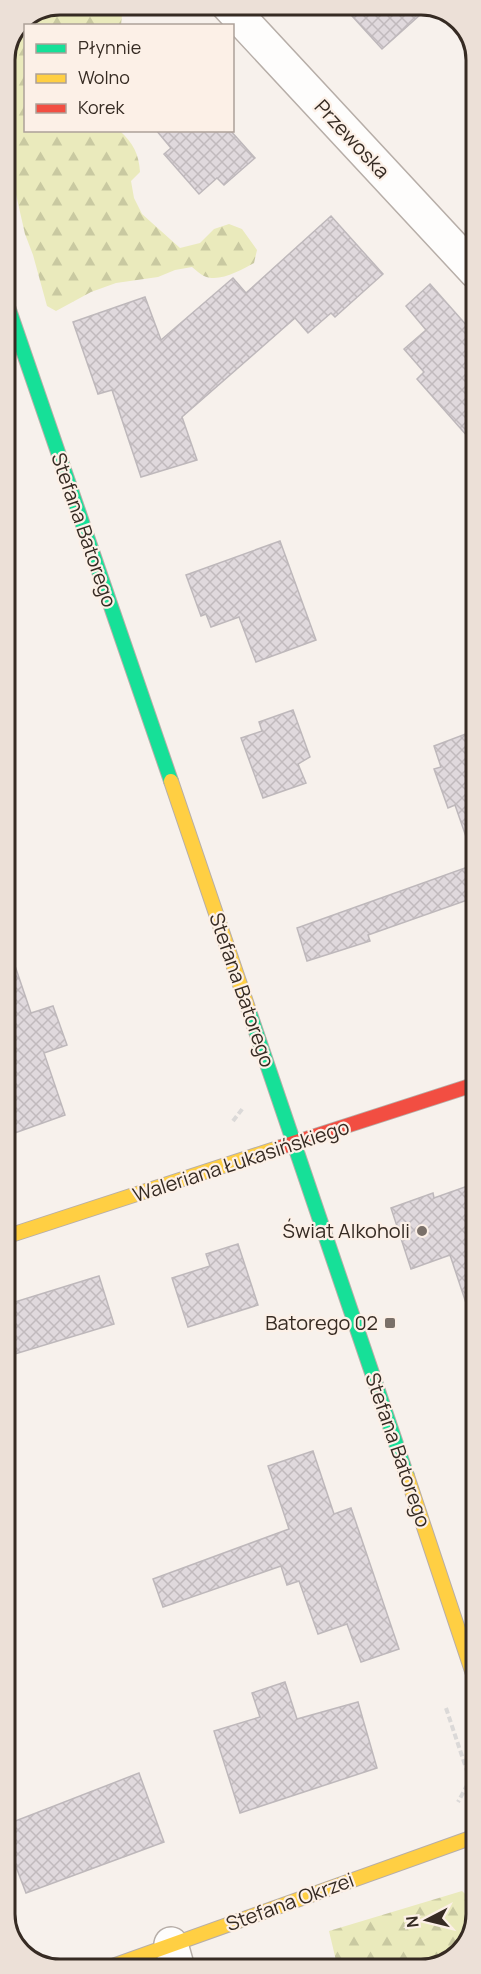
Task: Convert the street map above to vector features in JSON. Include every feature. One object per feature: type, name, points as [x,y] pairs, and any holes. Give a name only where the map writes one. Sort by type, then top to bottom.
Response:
[{"type":"street","name":"Przewoska","points":[[237,15],[466,261]]},
{"type":"street","name":"Stefana Batorego","points":[[15,327],[295,1144],[466,1653]]},
{"type":"street","name":"Waleriana Łukasińskiego","points":[[15,1234],[466,1087]]},
{"type":"street","name":"Stefana Okrzei","points":[[159,1959],[175,1956],[466,1840]]},
{"type":"path","points":[[461,1753],[466,1768]]},
{"type":"path","points":[[456,1805],[466,1787]]},
{"type":"green space","points":[[60,15],[122,15],[121,24],[34,24],[43,18]]},
{"type":"green space","points":[[24,34],[24,132],[121,132],[132,144],[137,154],[140,172],[131,181],[134,198],[142,214],[180,248],[200,243],[214,229],[229,224],[242,229],[257,250],[254,263],[230,275],[210,278],[192,267],[175,270],[158,277],[116,283],[91,292],[56,311],[47,306],[25,234],[15,190],[15,60],[18,43]]},
{"type":"green space","points":[[462,1891],[466,1895],[463,1931],[455,1944],[438,1956],[421,1959],[336,1959],[329,1931]]},
{"type":"building","points":[[351,15],[420,15],[382,49]]},
{"type":"building","points":[[158,132],[232,132],[255,158],[224,185],[217,178],[199,194],[164,154],[171,148]]},
{"type":"building","points":[[331,216],[383,274],[335,317],[331,313],[308,333],[295,318],[182,417],[197,460],[141,477],[112,390],[98,394],[73,322],[145,297],[161,340],[233,278],[246,293]]},
{"type":"building","points":[[430,284],[466,325],[466,435],[417,379],[424,372],[404,349],[426,330],[406,306]]},
{"type":"building","points":[[280,541],[316,640],[256,662],[239,617],[211,627],[206,614],[201,616],[186,575]]},
{"type":"building","points":[[293,710],[310,757],[298,764],[306,783],[263,798],[241,738],[262,731],[259,722]]},
{"type":"building","points":[[466,734],[466,837],[455,805],[448,808],[434,769],[441,767],[434,746]]},
{"type":"building","points":[[466,868],[466,901],[368,935],[370,941],[307,961],[297,928]]},
{"type":"building","points":[[15,966],[31,1013],[53,1006],[67,1045],[44,1053],[65,1115],[15,1133]]},
{"type":"building","name":"Świat Alkoholi","points":[[466,1187],[466,1303],[450,1255],[411,1269],[391,1208],[433,1193],[434,1198]]},
{"type":"building","points":[[238,1244],[258,1305],[188,1327],[172,1278],[210,1266],[206,1254]]},
{"type":"building","points":[[99,1276],[114,1324],[15,1354],[15,1302]]},
{"type":"building","points":[[313,1451],[334,1514],[351,1508],[399,1649],[361,1662],[347,1624],[318,1634],[299,1581],[287,1585],[281,1566],[163,1607],[153,1579],[289,1529],[268,1466]]},
{"type":"building","points":[[285,1682],[297,1719],[358,1702],[377,1768],[240,1813],[214,1731],[260,1717],[252,1693]]},
{"type":"building","points":[[139,1773],[164,1842],[26,1893],[15,1864],[15,1821]]},
{"type":"traffic: fast","points":[[15,327],[171,781]]},
{"type":"traffic: fast","points":[[249,1011],[407,1476]]},
{"type":"traffic: slow","points":[[171,781],[249,1011]]},
{"type":"traffic: slow","points":[[15,1234],[281,1147]]},
{"type":"traffic: slow","points":[[407,1476],[466,1653]]},
{"type":"traffic: slow","points":[[132,1959],[466,1840]]},
{"type":"traffic: jam","points":[[281,1147],[466,1087]]},
{"type":"place","name":"Świat Alkoholi","points":[[422,1231]]},
{"type":"place","name":"Batorego 02","points":[[390,1323]]}]
